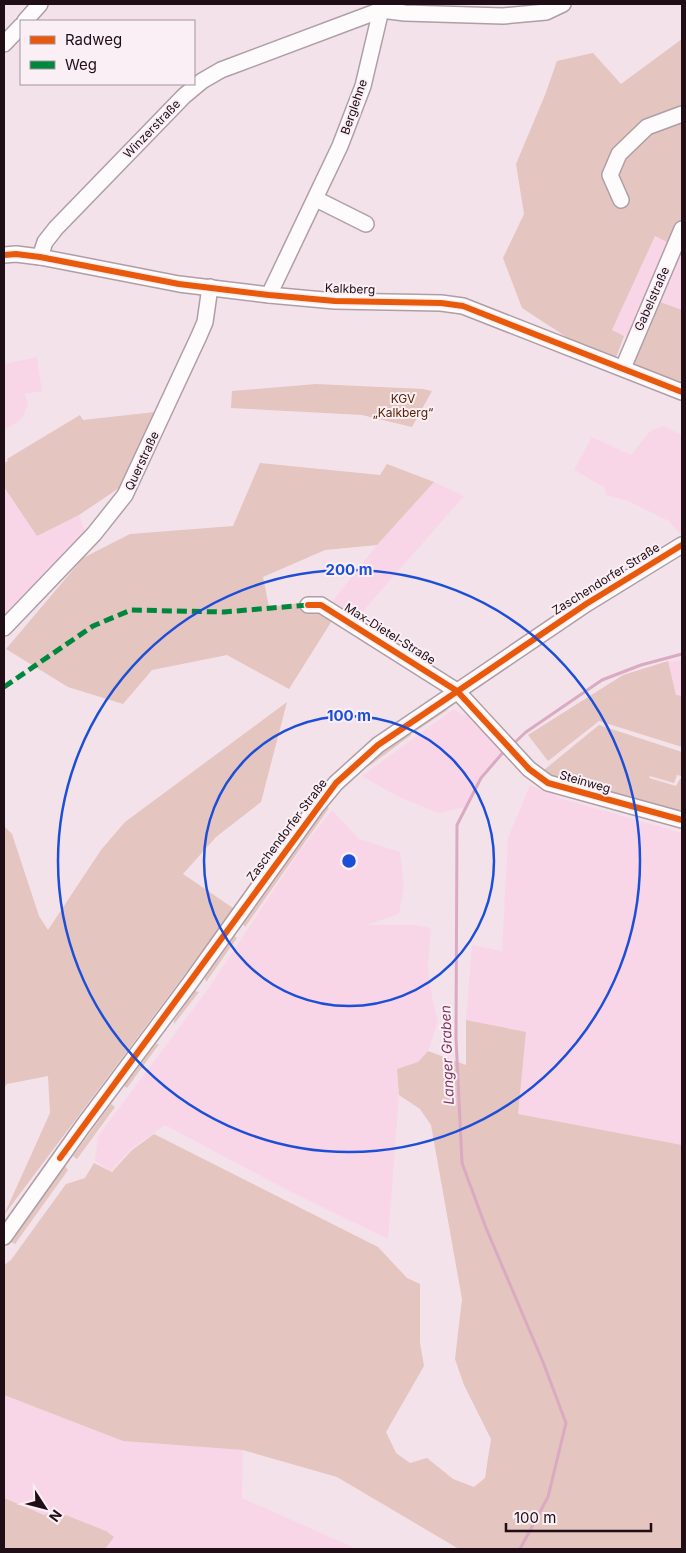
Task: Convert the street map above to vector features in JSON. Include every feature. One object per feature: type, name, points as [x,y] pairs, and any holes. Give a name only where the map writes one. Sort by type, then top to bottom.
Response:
[{"type":"street","points":[[26,20],[40,4]]},
{"type":"street","points":[[380,7],[405,13],[504,10],[546,12],[564,4]]},
{"type":"street","name":"Winzerstraße","points":[[40,257],[45,242],[56,228],[184,96],[202,80],[363,11],[380,7]]},
{"type":"street","name":"Berglehne","points":[[269,295],[340,146],[363,86],[380,7]]},
{"type":"street","points":[[4,44],[20,27]]},
{"type":"street","points":[[621,200],[610,175],[619,154],[647,127],[682,114]]},
{"type":"street","points":[[316,199],[366,224]]},
{"type":"street","name":"Gabelstraße","points":[[623,368],[682,230]]},
{"type":"street","name":"Kalkberg","points":[[4,255],[16,254],[40,257],[179,284],[269,295],[335,302],[441,303],[463,306],[682,392]]},
{"type":"street","name":"Querstraße","points":[[4,628],[94,534],[125,495],[200,336],[205,322],[210,287]]},
{"type":"street","name":"Zaschendorfer Straße","points":[[4,1237],[331,790],[378,745],[594,599],[682,545]]},
{"type":"street","name":"Max-Dietel-Straße","points":[[308,605],[321,605],[457,691]]},
{"type":"street","name":"Steinweg","points":[[457,691],[518,758],[539,777],[559,787],[682,820]]},
{"type":"shaded area","points":[[655,236],[673,245],[682,237],[682,310],[655,300],[638,342],[612,330]]},
{"type":"shaded area","points":[[37,357],[42,391],[25,394],[28,404],[23,416],[19,421],[4,430],[4,364]]},
{"type":"shaded area","points":[[663,426],[682,435],[682,533],[680,534],[669,521],[628,501],[606,495],[604,487],[574,470],[592,437],[631,455],[650,431]]},
{"type":"shaded area","points":[[434,482],[464,496],[355,620],[331,603],[377,545]]},
{"type":"shaded area","points":[[4,487],[37,536],[79,515],[86,534],[4,624]]},
{"type":"shaded area","points":[[682,660],[682,696],[676,695],[668,662]]},
{"type":"shaded area","points":[[454,709],[463,715],[472,715],[502,753],[481,778],[465,807],[439,813],[399,797],[362,776]]},
{"type":"shaded area","points":[[530,785],[560,798],[682,833],[682,1145],[517,1114],[526,1033],[466,1020],[472,945],[502,951],[508,838]]},
{"type":"shaded area","points":[[332,810],[359,839],[400,852],[404,884],[399,914],[367,925],[415,925],[431,928],[428,966],[433,1003],[438,1021],[428,1051],[418,1062],[397,1070],[399,1095],[388,1239],[291,1192],[165,1125],[131,1149],[111,1171],[95,1161],[98,1136],[208,989],[301,849]]},
{"type":"shaded area","points":[[4,1395],[123,1441],[243,1450],[242,1498],[357,1549],[4,1549]]},
{"type":"green space","points":[[682,39],[682,225],[673,245],[655,236],[612,330],[624,336],[616,358],[571,340],[522,308],[503,258],[524,214],[516,164],[557,61],[593,53],[621,84]]},
{"type":"green space","points":[[655,300],[682,310],[682,385],[635,367],[631,356]]},
{"type":"green space","name":"KGV „Kalkberg“","points":[[316,384],[432,391],[412,427],[362,415],[231,408],[232,391]]},
{"type":"green space","points":[[155,412],[125,484],[79,515],[37,536],[4,487],[4,463],[8,461],[7,459],[80,415],[83,420]]},
{"type":"green space","points":[[260,463],[380,475],[387,464],[434,482],[377,545],[325,550],[263,577],[269,607],[307,602],[333,619],[289,689],[227,655],[152,670],[123,704],[68,687],[6,649],[83,558],[130,534],[233,526]]},
{"type":"green space","points":[[599,585],[600,589],[509,648],[508,646]]},
{"type":"green space","points":[[668,661],[676,695],[682,696],[682,747],[599,721],[548,761],[528,735],[623,675]]},
{"type":"green space","points":[[287,702],[261,802],[216,837],[183,874],[233,908],[230,914],[4,1215],[50,1113],[48,1076],[7,1084],[4,1087],[4,826],[12,834],[39,916],[48,930],[101,850],[125,822]]},
{"type":"green space","points":[[449,709],[416,731],[415,729],[442,711]]},
{"type":"green space","points":[[599,725],[682,752],[682,776],[677,775],[674,783],[650,776],[649,778],[676,786],[680,779],[682,779],[682,815],[588,792],[554,778],[544,770]]},
{"type":"green space","points":[[410,733],[411,735],[368,767],[376,757]]},
{"type":"green space","points":[[327,806],[329,808],[245,927],[243,924]]},
{"type":"green space","points":[[234,936],[237,938],[206,982],[205,978]]},
{"type":"green space","points":[[195,991],[199,992],[174,1024],[174,1020]]},
{"type":"green space","points":[[466,1020],[526,1032],[518,1114],[682,1145],[682,1549],[459,1549],[337,1477],[243,1450],[123,1441],[4,1395],[4,1265],[11,1260],[66,1184],[85,1178],[94,1163],[112,1172],[132,1150],[154,1134],[378,1247],[407,1278],[420,1284],[420,1343],[424,1366],[386,1432],[396,1453],[410,1463],[427,1458],[453,1479],[474,1487],[485,1478],[491,1439],[464,1385],[455,1359],[462,1299],[431,1125],[420,1109],[399,1095],[397,1069],[418,1062],[428,1051],[466,1065]]},
{"type":"green space","points":[[156,1044],[159,1044],[127,1088],[124,1086]]},
{"type":"green space","points":[[111,1104],[115,1107],[77,1159],[73,1156]]},
{"type":"green space","points":[[65,1166],[68,1170],[15,1244],[8,1240],[51,1180]]},
{"type":"green space","points":[[4,1498],[44,1515],[58,1512],[106,1531],[114,1537],[105,1549],[4,1549]]},
{"type":"waterway","name":"Langer Graben","points":[[513,744],[526,732],[602,680],[641,665],[682,654]]},
{"type":"waterway","name":"Langer Graben","points":[[506,749],[481,778],[457,825],[456,1038],[462,1163],[486,1228],[543,1362],[566,1423],[548,1497],[520,1549]]},
{"type":"marked path","points":[[4,687],[93,626],[131,610],[224,612],[308,605]]},
{"type":"cycle path","points":[[4,255],[16,254],[40,257],[179,284],[269,295],[335,301],[441,303],[463,306],[682,392]]},
{"type":"cycle path","points":[[60,1158],[336,783],[378,745],[586,604],[682,545]]},
{"type":"cycle path","points":[[308,605],[321,605],[457,691],[529,769],[548,783],[682,820]]}]
